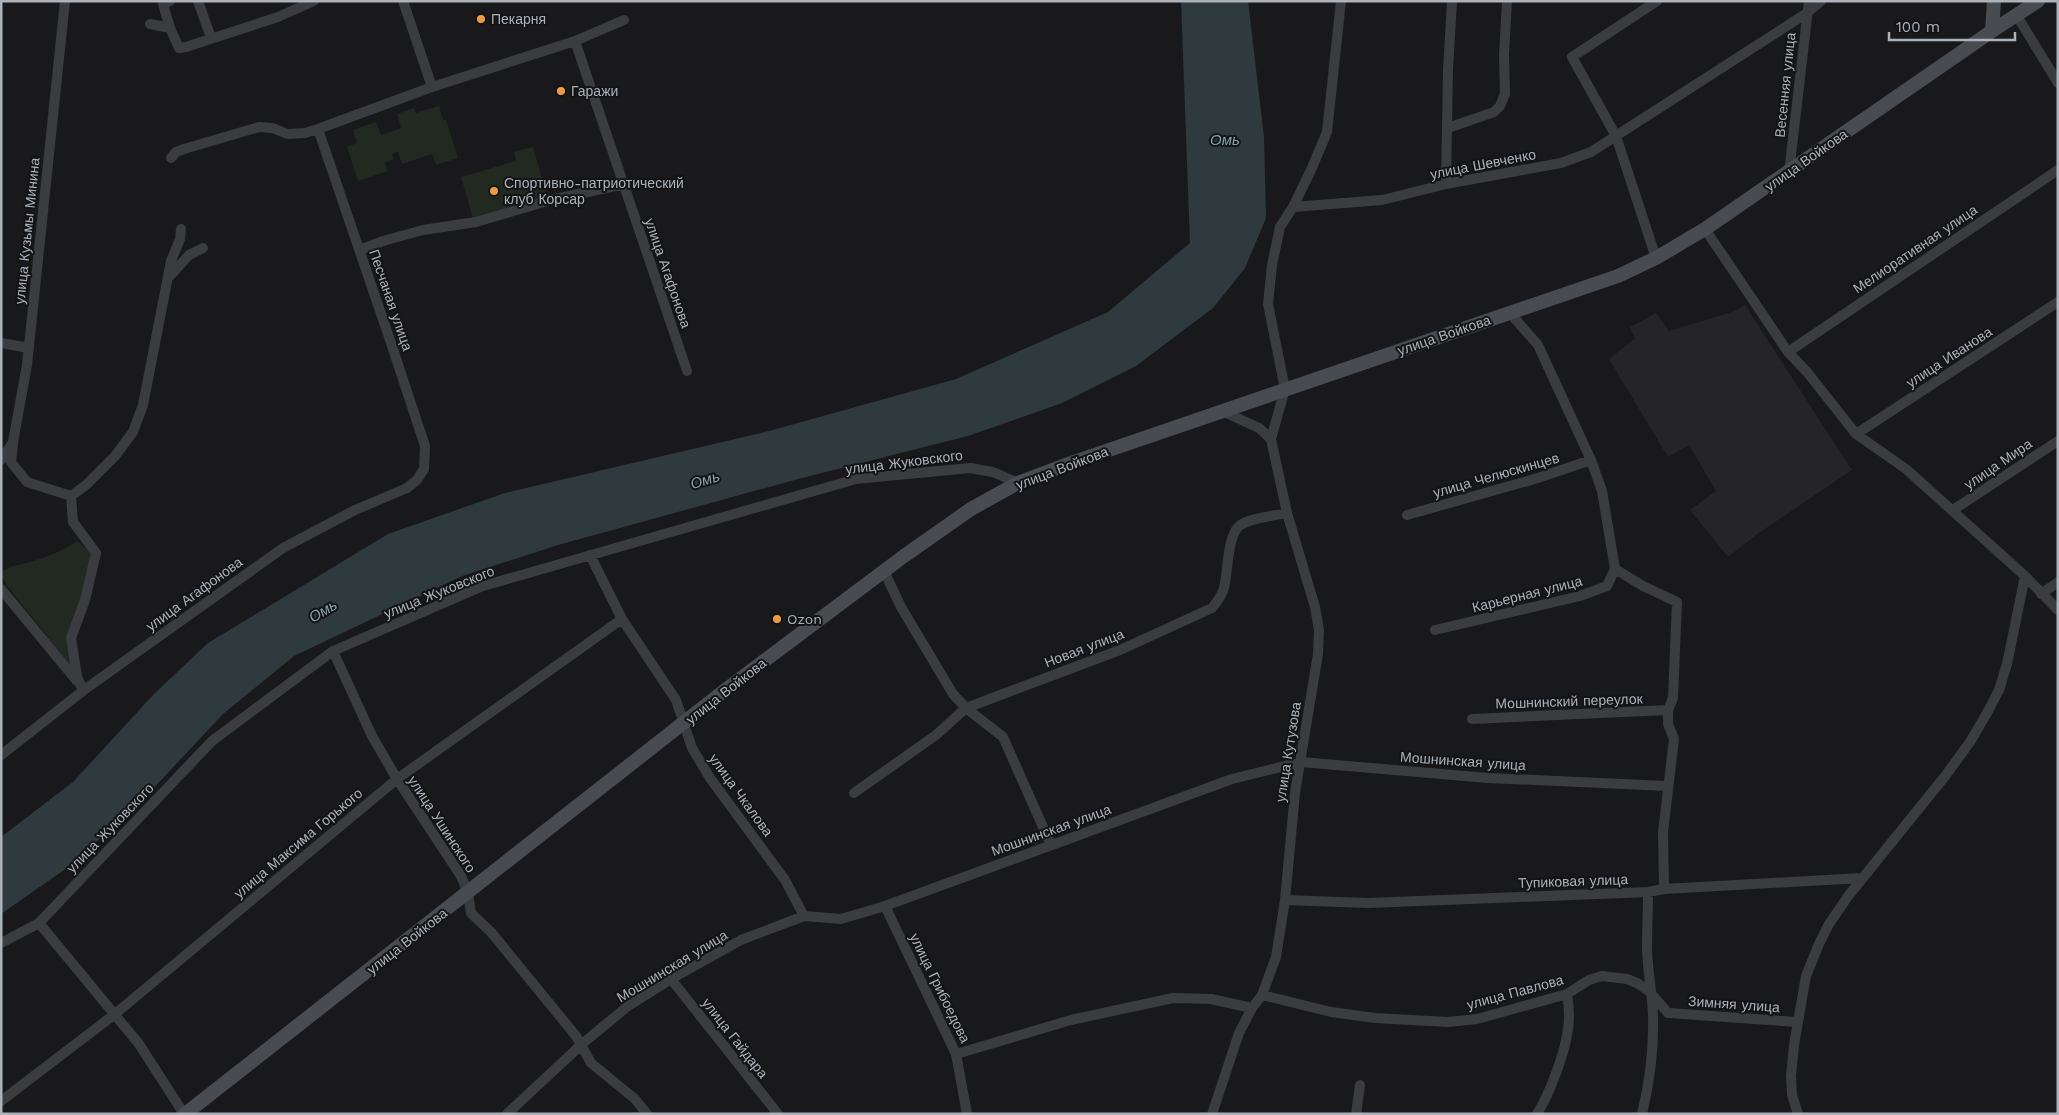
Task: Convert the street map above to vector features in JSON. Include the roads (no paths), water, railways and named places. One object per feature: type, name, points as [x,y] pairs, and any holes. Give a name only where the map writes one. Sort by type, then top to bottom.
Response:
[{"type":"main road","points":[[1992,31],[1994,1]]},
{"type":"main road","name":"улица Войкова","points":[[185,1114],[685,723],[884,571],[971,509],[1018,483],[1285,389],[1618,276],[1656,258],[1705,229],[2038,1]]},
{"type":"street","name":"улица Кузьмы Минина","points":[[1,460],[13,442],[29,348],[65,1]]},
{"type":"street","points":[[170,1],[163,4],[170,28],[179,48],[278,16],[314,1]]},
{"type":"street","points":[[198,1],[211,38]]},
{"type":"street","points":[[403,1],[432,87]]},
{"type":"street","points":[[1285,389],[1268,304],[1272,265],[1280,227],[1293,207],[1327,132],[1341,1]]},
{"type":"street","points":[[1446,184],[1448,70],[1452,1]]},
{"type":"street","points":[[1448,128],[1494,112],[1500,106],[1505,94],[1504,55],[1507,1]]},
{"type":"street","points":[[1656,258],[1616,136],[1572,57],[1658,1]]},
{"type":"street","name":"Весенняя улица","points":[[1789,172],[1809,1]]},
{"type":"street","name":"улица Шевченко","points":[[1293,207],[1382,200],[1446,184],[1561,163],[1591,152],[1807,13],[1821,1]]},
{"type":"street","points":[[2017,16],[2058,83]]},
{"type":"street","points":[[171,158],[176,152],[184,149],[258,128],[273,128],[287,134],[305,133],[432,87],[575,41],[624,20]]},
{"type":"street","points":[[150,24],[170,28]]},
{"type":"street","name":"улица Агафонова","points":[[575,41],[687,371]]},
{"type":"street","name":"Песчаная улица","points":[[318,129],[425,446],[424,469],[417,480]]},
{"type":"street","name":"Мелиоративная улица","points":[[1788,352],[2058,170]]},
{"type":"street","points":[[360,250],[383,241],[423,230],[476,222],[551,200],[624,184]]},
{"type":"street","points":[[71,496],[116,456],[133,432],[143,405],[172,261],[180,239],[180,229]]},
{"type":"street","points":[[1705,229],[1788,352],[1807,372],[1856,434],[1906,469],[2025,576],[2058,610]]},
{"type":"street","points":[[170,276],[189,255],[203,248]]},
{"type":"street","name":"улица Иванова","points":[[1856,434],[2058,302]]},
{"type":"street","points":[[1510,313],[1538,345],[1591,460],[1602,491],[1615,569],[1643,586],[1677,602],[1673,698],[1668,710],[1668,724],[1674,739],[1663,832],[1664,889]]},
{"type":"street","points":[[1,343],[29,348]]},
{"type":"street","name":"улица Кутузова","points":[[1212,1114],[1239,1033],[1252,1008],[1262,995],[1276,957],[1285,900],[1295,793],[1318,654],[1319,630],[1315,607],[1287,513],[1271,439],[1285,389]]},
{"type":"street","points":[[1222,411],[1259,428],[1271,439]]},
{"type":"street","name":"улица Мира","points":[[1953,510],[2058,441]]},
{"type":"street","points":[[13,442],[11,462],[27,482]]},
{"type":"street","name":"улица Челюскинцев","points":[[1407,515],[1538,478],[1591,460]]},
{"type":"street","points":[[1,467],[8,467],[27,482],[71,496]]},
{"type":"street","name":"улица Жуковского","points":[[1,943],[39,923],[212,741],[333,651],[483,586],[856,479],[970,468],[993,472],[1018,483]]},
{"type":"street","name":"улица Агафонова","points":[[1,755],[83,688],[283,548],[355,510],[407,488],[417,480]]},
{"type":"street","points":[[71,496],[73,522],[96,553],[84,600],[71,638],[77,676],[83,688]]},
{"type":"street","name":"Новая улица","points":[[854,792],[936,735],[966,708],[1120,650],[1212,608],[1224,589],[1232,538],[1239,526],[1254,519],[1287,513]]},
{"type":"street","name":"улица Чкалова","points":[[590,555],[622,619],[676,700],[692,748],[710,778],[785,880],[804,916]]},
{"type":"street","name":"Карьерная улица","points":[[1435,630],[1580,596],[1607,586],[1615,569]]},
{"type":"street","points":[[884,571],[901,607],[952,694],[966,708],[1003,737],[1051,845]]},
{"type":"street","points":[[1798,1114],[1792,1095],[1791,1076],[1797,1022],[1806,976],[1818,944],[1829,924],[1862,878],[1946,775],[1970,742],[1987,713],[1999,690],[2007,664],[2025,576]]},
{"type":"street","points":[[2041,594],[2058,582]]},
{"type":"street","points":[[1,589],[83,688]]},
{"type":"street","name":"улица Максима Горького","points":[[1,1101],[115,1014],[397,779],[622,619]]},
{"type":"street","name":"улица Ушинского","points":[[333,651],[372,736],[397,779],[461,876],[468,893],[471,913],[491,932],[582,1044],[591,1063],[635,1098],[647,1114]]},
{"type":"street","name":"Мошнинский переулок","points":[[1472,719],[1668,710]]},
{"type":"street","name":"Мошнинская улица","points":[[507,1114],[582,1044],[628,1006],[671,979],[741,940],[804,916],[841,919],[885,906],[1232,779],[1300,762],[1488,778],[1667,786]]},
{"type":"street","name":"Тупиковая улица","points":[[1285,900],[1368,903],[1648,892],[1664,889],[1862,878]]},
{"type":"street","points":[[1642,1114],[1653,1056],[1647,950],[1648,892]]},
{"type":"street","name":"улица Грибоедова","points":[[885,906],[956,1054],[967,1114]]},
{"type":"street","points":[[39,923],[143,1050],[185,1114]]},
{"type":"street","name":"улица Павлова","points":[[1262,995],[1331,1012],[1375,1018],[1448,1022],[1477,1019],[1567,994],[1589,980],[1602,976],[1637,982],[1649,991],[1668,1013]]},
{"type":"street","name":"улица Гайдара","points":[[671,979],[778,1114]]},
{"type":"street","points":[[1537,1114],[1545,1101],[1568,1030],[1567,994]]},
{"type":"street","points":[[956,1054],[1071,1020],[1174,998],[1211,999],[1252,1008]]},
{"type":"street","name":"Зимняя улица","points":[[1668,1013],[1797,1022]]},
{"type":"street","points":[[1356,1114],[1360,1085]]},
{"type":"water","name":"Омь","points":[[1181,1],[1248,1],[1264,137],[1266,218],[1245,268],[1213,308],[1136,366],[1062,403],[968,436],[798,479],[558,545],[462,576],[294,656],[223,714],[134,809],[64,870],[1,914],[1,837],[73,782],[154,694],[208,643],[388,534],[505,493],[769,431],[956,379],[1108,312],[1190,243]]},
{"type":"place","name":"Пекарня","points":[[481,19]]},
{"type":"place","name":"Гаражи","points":[[561,91]]},
{"type":"place","name":"Спортивно-патриотический клуб Корсар","points":[[494,191]]},
{"type":"place","name":"Ozon","points":[[777,619]]}]
